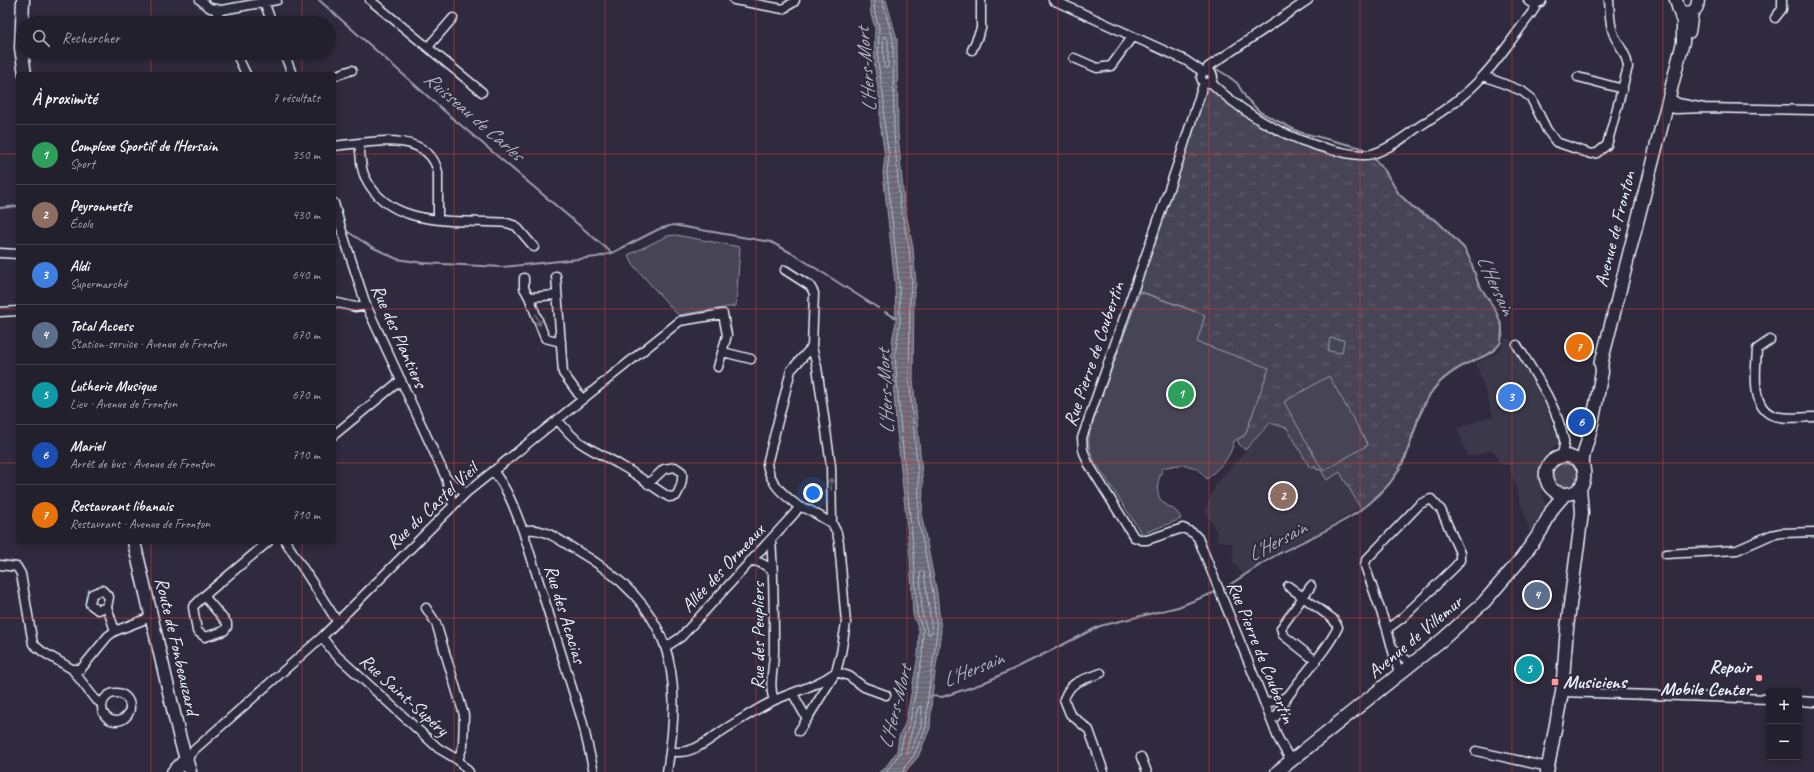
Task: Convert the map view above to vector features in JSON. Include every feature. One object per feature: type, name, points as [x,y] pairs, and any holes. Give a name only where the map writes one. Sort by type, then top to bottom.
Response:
[{"type":"main road","points":[[22,16],[23,0]]},
{"type":"main road","name":"Avenue de Fronton","points":[[1667,104],[1688,41],[1692,12],[1697,6],[1698,0]]},
{"type":"main road","points":[[1675,4],[1686,13],[1692,12]]},
{"type":"main road","name":"Avenue de Fronton","points":[[1551,488],[1546,478],[1548,467],[1556,458],[1566,456],[1580,446],[1584,438],[1598,371],[1602,361],[1684,34],[1683,22],[1675,4]]},
{"type":"main road","points":[[23,60],[25,72]]},
{"type":"main road","name":"Avenue de Fronton","points":[[1547,770],[1562,692],[1567,628],[1582,506],[1580,487],[1585,478],[1583,459],[1591,431],[1602,372],[1602,361]]},
{"type":"main road","points":[[1566,456],[1578,460],[1583,467]]},
{"type":"main road","points":[[1551,488],[1555,491],[1567,494],[1580,487]]},
{"type":"main road","points":[[1551,488],[1553,508]]},
{"type":"main road","name":"Avenue de Fronton","points":[[1567,494],[1577,508],[1580,525]]},
{"type":"main road","name":"Avenue de Villemur","points":[[1277,772],[1462,622],[1492,594],[1521,559],[1541,531],[1553,508],[1567,494]]},
{"type":"main road","name":"Route de Fonbeauzard","points":[[134,544],[180,739],[190,772]]},
{"type":"main road","points":[[172,772],[187,758]]},
{"type":"street","points":[[200,0],[210,8],[222,10],[277,0]]},
{"type":"street","points":[[370,0],[482,92]]},
{"type":"street","points":[[739,0],[783,9],[795,0]]},
{"type":"street","points":[[972,50],[981,29],[981,0]]},
{"type":"street","points":[[1053,0],[1185,60],[1205,71]]},
{"type":"street","points":[[1308,0],[1208,67],[1201,78],[1230,100],[1276,130],[1300,141],[1357,156],[1371,155],[1379,151],[1445,110],[1484,76],[1531,14],[1535,8],[1535,1]]},
{"type":"street","points":[[1484,76],[1522,91],[1531,98],[1547,130],[1556,142],[1591,154],[1597,153],[1608,145],[1628,67],[1628,61],[1611,26],[1609,0]]},
{"type":"street","points":[[1775,18],[1782,9],[1782,0]]},
{"type":"street","points":[[264,2],[269,16]]},
{"type":"street","points":[[215,9],[218,16]]},
{"type":"street","points":[[428,47],[453,18]]},
{"type":"street","points":[[1074,58],[1098,68],[1111,66],[1132,37]]},
{"type":"street","points":[[239,60],[245,72]]},
{"type":"street","points":[[287,60],[291,72]]},
{"type":"street","points":[[336,75],[352,70]]},
{"type":"street","points":[[1578,77],[1623,89]]},
{"type":"street","name":"Rue Pierre de Coubertin","points":[[1207,82],[1081,444],[1088,463],[1134,537],[1147,540],[1179,528],[1189,530],[1198,538],[1272,719],[1278,738],[1291,761]]},
{"type":"street","points":[[1667,104],[1671,108],[1676,109],[1704,108],[1814,110]]},
{"type":"street","points":[[336,146],[402,141],[416,145],[427,152],[436,165],[438,172],[438,219]]},
{"type":"street","points":[[359,144],[364,176],[374,190],[388,205],[403,213],[415,217],[507,222],[516,226],[534,247]]},
{"type":"street","name":"Rue des Plantiers","points":[[336,209],[366,305],[446,478],[454,505]]},
{"type":"street","points":[[0,254],[16,254]]},
{"type":"street","points":[[786,270],[810,286],[814,293],[812,347],[817,367],[831,466],[832,523],[840,543],[846,623],[836,672],[799,731]]},
{"type":"street","points":[[556,276],[563,373],[582,399]]},
{"type":"street","points":[[524,278],[524,288],[545,338],[561,342]]},
{"type":"street","points":[[529,297],[557,295]]},
{"type":"street","points":[[336,302],[355,307],[366,305]]},
{"type":"street","points":[[0,312],[16,311]]},
{"type":"street","name":"Rue du Castel Vieil","points":[[187,758],[242,706],[322,637],[466,493],[680,322],[723,314],[728,335],[723,352]]},
{"type":"street","points":[[1770,340],[1757,349],[1756,390],[1759,401],[1770,414],[1780,417],[1814,417]]},
{"type":"street","points":[[1517,345],[1537,376],[1555,414],[1564,442],[1566,456]]},
{"type":"street","points":[[812,347],[791,370],[767,464],[769,474],[774,485],[799,507],[807,509],[822,519],[832,523]]},
{"type":"street","points":[[718,367],[723,352],[751,359]]},
{"type":"street","points":[[800,361],[811,363],[817,367]]},
{"type":"street","points":[[336,433],[401,380]]},
{"type":"street","points":[[558,420],[569,435],[593,452],[620,465],[648,484]]},
{"type":"street","name":"Rue des Acacias","points":[[493,471],[502,483],[514,506],[523,532],[582,720],[594,772]]},
{"type":"street","name":"Rue des Plantiers","points":[[446,478],[466,493]]},
{"type":"street","points":[[1387,629],[1402,618],[1456,566],[1460,560],[1460,553],[1441,510],[1431,500],[1420,504],[1366,560],[1365,566],[1387,629],[1397,667],[1401,672]]},
{"type":"street","name":"Allée des Ormeaux","points":[[666,647],[681,637],[771,540],[799,507]]},
{"type":"street","points":[[523,532],[529,529],[544,532],[584,555],[618,578],[637,598],[650,615],[666,647],[672,670],[674,706],[671,751],[667,771]]},
{"type":"street","points":[[1666,554],[1737,550],[1771,534],[1814,532]]},
{"type":"street","name":"Rue des Peupliers","points":[[771,540],[774,654],[771,692],[774,700]]},
{"type":"street","points":[[204,596],[227,622],[227,627],[224,631],[205,637],[197,631],[193,610],[195,604],[204,596],[266,544]]},
{"type":"street","points":[[287,544],[337,621]]},
{"type":"street","name":"Rue des Peupliers","points":[[750,561],[758,561],[766,564],[773,572]]},
{"type":"street","points":[[0,565],[17,567],[21,574],[33,644],[43,652],[72,669],[94,698],[102,704]]},
{"type":"street","points":[[1272,719],[1279,713],[1289,695],[1316,660],[1338,627],[1333,619],[1288,586]]},
{"type":"street","points":[[1311,586],[1281,628],[1283,635],[1316,660]]},
{"type":"street","points":[[108,607],[115,631]]},
{"type":"street","points":[[426,608],[436,623],[464,715],[464,746],[458,760]]},
{"type":"street","points":[[72,669],[81,669],[108,636],[115,631],[151,617]]},
{"type":"street","name":"Rue Saint-Supéry","points":[[322,637],[334,653],[432,743],[445,754],[458,760],[469,772]]},
{"type":"street","points":[[1392,647],[1411,664]]},
{"type":"street","points":[[671,751],[684,753],[697,747],[774,700],[793,694],[823,681],[836,672]]},
{"type":"street","points":[[836,672],[849,676],[864,687],[886,695]]},
{"type":"street","points":[[1101,673],[1072,684],[1064,699],[1070,714],[1089,730],[1104,772]]},
{"type":"street","points":[[1562,692],[1766,699]]},
{"type":"street","points":[[793,694],[807,719]]},
{"type":"street","points":[[1265,703],[1281,700],[1289,695]]},
{"type":"street","points":[[1802,701],[1814,702]]},
{"type":"street","points":[[1476,751],[1547,770]]},
{"type":"street","points":[[1141,756],[1147,772]]},
{"type":"shaded area","points":[[1505,338],[1510,340],[1519,352],[1539,391],[1559,442],[1546,455],[1539,470],[1539,481],[1546,505],[1530,533],[1509,465],[1501,465],[1493,450],[1468,457],[1457,428],[1493,416],[1476,363],[1495,354],[1501,348]]},
{"type":"shaded area","points":[[1270,423],[1287,428],[1310,468],[1315,466],[1340,471],[1360,507],[1333,525],[1274,553],[1243,575],[1233,562],[1232,543],[1216,540],[1218,535],[1205,510],[1216,484]]},
{"type":"green space","points":[[1204,82],[1230,100],[1300,141],[1371,155],[1385,171],[1399,194],[1415,209],[1437,221],[1464,248],[1470,259],[1478,283],[1496,311],[1502,327],[1503,335],[1498,347],[1491,353],[1456,369],[1441,381],[1431,393],[1419,418],[1407,456],[1397,474],[1385,488],[1361,509],[1340,472],[1327,480],[1320,469],[1317,470],[1315,466],[1310,468],[1287,428],[1270,423],[1245,450],[1239,444],[1237,439],[1245,435],[1268,368],[1196,342],[1205,315],[1134,289]]},
{"type":"green space","points":[[676,235],[740,247],[736,306],[678,315],[634,266],[628,255],[667,236]]},
{"type":"green space","points":[[1140,292],[1205,315],[1197,342],[1269,368],[1245,435],[1234,441],[1227,458],[1207,479],[1193,467],[1176,465],[1163,468],[1158,482],[1159,496],[1165,504],[1180,516],[1181,519],[1142,534],[1094,460],[1089,445],[1090,431],[1093,420]]},
{"type":"green space","points":[[1330,338],[1344,340],[1342,353],[1328,351]]},
{"type":"green space","points":[[1329,376],[1368,445],[1323,471],[1284,402]]},
{"type":"green space","points":[[1565,462],[1574,466],[1578,475],[1574,484],[1565,488],[1556,484],[1552,475],[1556,466]]},
{"type":"water","points":[[870,0],[886,0],[897,39],[898,133],[904,203],[913,248],[916,284],[914,294],[913,378],[923,484],[922,518],[937,593],[941,631],[932,696],[930,728],[918,757],[905,772],[879,772],[885,768],[897,751],[899,737],[906,721],[918,656],[919,630],[913,615],[910,555],[896,422],[891,356],[896,322],[895,283],[883,173],[885,156],[880,123],[880,102],[874,62],[875,27],[871,15]]},
{"type":"waterway","name":"Ruisseau de Carles","points":[[319,0],[450,116],[612,253]]},
{"type":"waterway","name":"L'Hersain","points":[[1213,67],[1237,83],[1246,98],[1260,112],[1299,132],[1362,148],[1367,152]]},
{"type":"waterway","name":"L'Hersain","points":[[1225,588],[1278,554],[1344,521],[1373,500],[1386,488],[1397,473],[1407,453],[1425,402],[1434,388],[1451,373],[1490,353],[1501,342],[1502,327],[1496,311],[1478,283],[1470,259],[1464,248],[1437,221],[1415,209],[1399,194],[1385,171],[1372,156]]},
{"type":"waterway","points":[[0,208],[16,206]]},
{"type":"waterway","points":[[348,232],[370,246],[397,259],[423,263],[502,267],[597,257],[612,253],[659,229],[673,225],[771,242],[795,255],[878,308]]},
{"type":"waterway","points":[[885,312],[896,318]]},
{"type":"waterway","name":"L'Hersain","points":[[930,696],[942,697],[981,684],[1100,626],[1178,607],[1213,593]]},
{"type":"place","name":"Restaurant libanais","points":[[1579,347]]},
{"type":"place","name":"Complexe Sportif de l'Hersain","points":[[1181,394]]},
{"type":"place","name":"Aldi","points":[[1511,397]]},
{"type":"place","name":"Mariel","points":[[1581,422]]},
{"type":"place","name":"Peyronnette","points":[[1283,496]]},
{"type":"place","name":"Total Access","points":[[1537,595]]},
{"type":"place","name":"Lutherie Musique","points":[[1529,669]]},
{"type":"place","name":"Repair Mobile Center","points":[[1759,678]]},
{"type":"place","name":"Musiciens","points":[[1555,682]]},
{"type":"water label","name":"L'Hers-Mort","points":[[866,70]]},
{"type":"water label","name":"L'Hers-Mort","points":[[885,392]]},
{"type":"water label","name":"L'Hers-Mort","points":[[895,707]]}]
